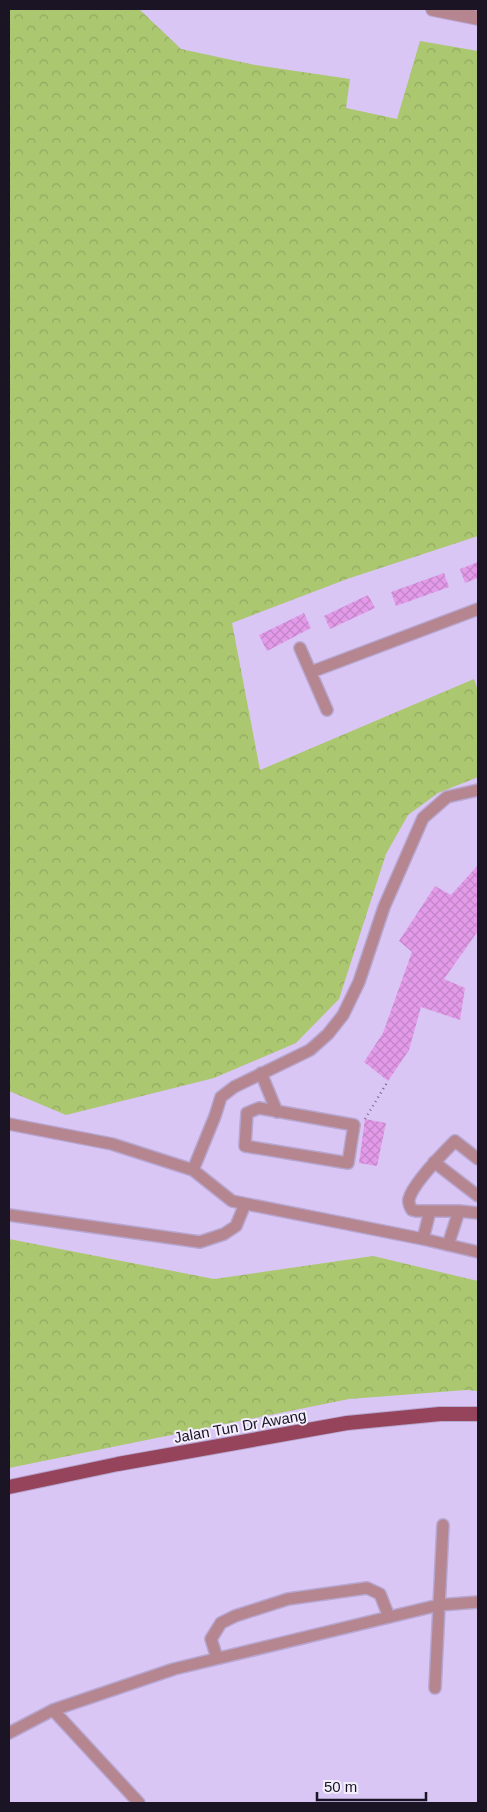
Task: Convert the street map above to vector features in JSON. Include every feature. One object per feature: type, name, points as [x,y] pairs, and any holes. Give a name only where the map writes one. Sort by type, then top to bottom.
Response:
[{"type":"main road","name":"Jalan Tun Dr Awang","points":[[9,1487],[118,1464],[347,1423],[440,1414],[478,1414]]},
{"type":"street","points":[[433,9],[478,18]]},
{"type":"street","points":[[311,672],[478,609]]},
{"type":"street","points":[[300,648],[327,710]]},
{"type":"street","points":[[192,1170],[221,1097],[234,1087],[310,1050],[328,1034],[344,1015],[359,982],[384,907],[423,818],[448,797],[478,790]]},
{"type":"street","points":[[262,1073],[277,1112]]},
{"type":"street","points":[[259,1108],[277,1112],[354,1125],[348,1163],[245,1146],[248,1113],[259,1108]]},
{"type":"street","points":[[9,1124],[112,1144],[192,1170],[232,1201],[423,1239],[478,1252]]},
{"type":"street","points":[[478,1159],[455,1141],[434,1162],[409,1199],[409,1205],[412,1210],[478,1213]]},
{"type":"street","points":[[434,1162],[478,1196]]},
{"type":"street","points":[[9,1215],[200,1242],[224,1234],[236,1226],[245,1204]]},
{"type":"street","points":[[423,1239],[430,1211]]},
{"type":"street","points":[[448,1245],[459,1211]]},
{"type":"street","points":[[435,1688],[443,1525]]},
{"type":"street","points":[[217,1658],[211,1639],[221,1623],[234,1616],[288,1599],[367,1588],[380,1594],[389,1616]]},
{"type":"street","points":[[9,1733],[53,1710],[174,1669],[389,1616],[439,1605],[478,1602]]},
{"type":"street","points":[[53,1710],[138,1803]]},
{"type":"path","points":[[365,1119],[388,1081]]},
{"type":"green space","points":[[9,9],[139,9],[181,49],[255,65],[350,79],[346,108],[397,119],[420,41],[478,51],[478,536],[347,579],[232,623],[260,770],[474,679],[478,691],[478,777],[438,793],[408,815],[386,854],[339,999],[296,1043],[214,1078],[66,1115],[9,1091]]},
{"type":"green space","points":[[9,1239],[214,1279],[373,1256],[478,1281],[478,1391],[466,1390],[349,1399],[9,1468]]},
{"type":"building","points":[[478,562],[478,578],[465,583],[460,569]]},
{"type":"building","points":[[444,573],[449,587],[396,606],[391,592]]},
{"type":"building","points":[[368,595],[375,608],[330,629],[324,616]]},
{"type":"building","points":[[304,613],[311,628],[267,651],[259,635]]},
{"type":"building","points":[[478,865],[478,931],[444,979],[465,988],[460,1020],[421,1007],[409,1050],[388,1081],[364,1062],[383,1033],[412,952],[399,941],[435,886],[451,895]]},
{"type":"building","points":[[365,1119],[386,1123],[377,1166],[359,1163]]}]
